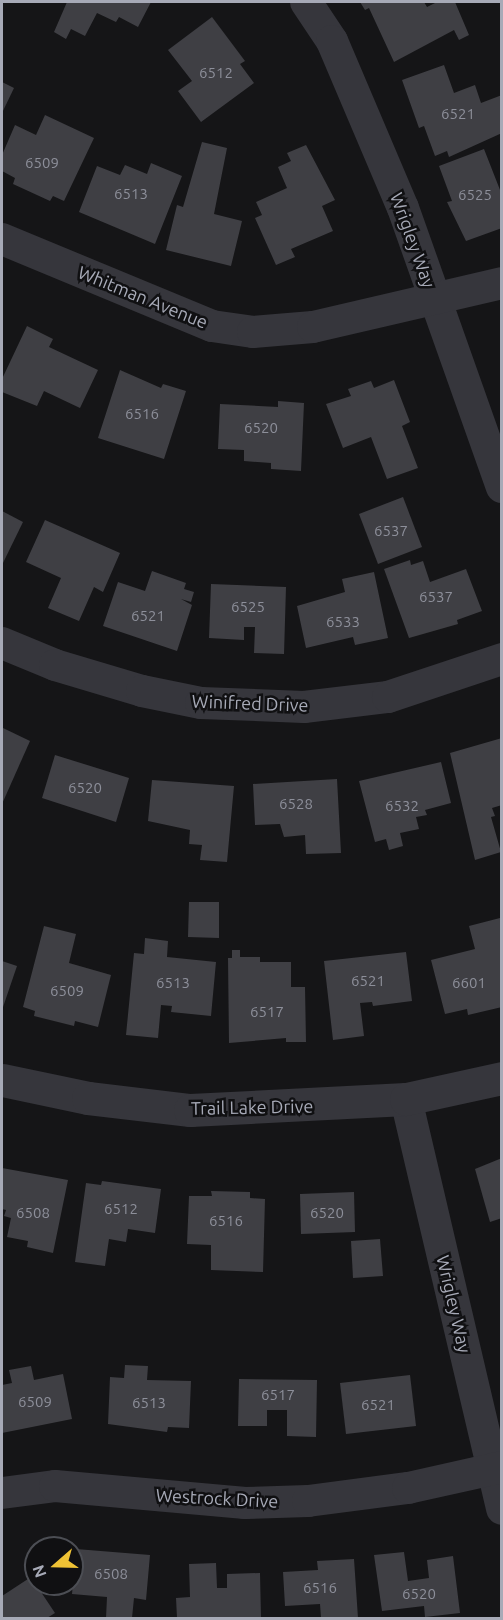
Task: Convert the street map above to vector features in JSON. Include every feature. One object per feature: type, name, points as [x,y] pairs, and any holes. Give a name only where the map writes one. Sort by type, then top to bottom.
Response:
[{"type":"street","name":"Wrigley Way","points":[[306,2],[332,41],[403,208],[501,487]]},
{"type":"street","name":"Whitman Avenue","points":[[2,239],[212,326],[253,332],[314,327],[435,301],[501,283]]},
{"type":"street","name":"Winifred Drive","points":[[2,643],[55,665],[142,692],[201,703],[304,707],[388,697],[501,659]]},
{"type":"street","name":"Trail Lake Drive","points":[[2,1080],[88,1098],[190,1110],[406,1099],[501,1078]]},
{"type":"street","name":"Wrigley Way","points":[[406,1099],[497,1468],[501,1509]]},
{"type":"street","name":"Westrock Drive","points":[[2,1493],[55,1486],[245,1503],[308,1501],[408,1488],[497,1468]]},
{"type":"building","points":[[67,2],[151,2],[138,27],[119,17],[116,22],[97,13],[85,36],[71,29],[66,39],[54,32]]},
{"type":"building","points":[[360,2],[424,2],[427,7],[437,2],[455,2],[469,35],[459,40],[454,30],[394,62],[369,8],[365,10]]},
{"type":"building","points":[[212,17],[245,61],[240,64],[254,83],[201,122],[178,91],[192,81],[168,50]]},
{"type":"building","points":[[444,65],[454,93],[475,85],[481,103],[502,95],[502,133],[449,157],[447,151],[435,156],[424,126],[419,128],[402,80]]},
{"type":"building","points":[[2,82],[14,88],[2,113]]},
{"type":"building","points":[[45,115],[94,138],[64,201],[53,196],[50,201],[13,184],[15,178],[2,171],[2,155],[15,125],[36,135]]},
{"type":"building","points":[[202,142],[227,148],[214,214],[242,221],[231,266],[166,250],[177,205],[183,207]]},
{"type":"building","points":[[306,145],[335,200],[322,206],[333,231],[291,249],[295,257],[276,265],[255,218],[262,215],[256,202],[287,188],[278,167],[291,161],[287,153]]},
{"type":"building","points":[[484,149],[502,195],[502,228],[466,241],[447,202],[452,201],[439,166]]},
{"type":"building","points":[[151,163],[182,176],[155,244],[79,212],[97,166],[120,175],[125,165],[147,174]]},
{"type":"building","points":[[27,326],[53,339],[49,347],[98,370],[80,408],[44,391],[37,406],[2,392],[2,379]]},
{"type":"building","points":[[120,370],[161,388],[163,384],[186,391],[164,459],[98,438]]},
{"type":"building","points":[[394,380],[410,422],[402,426],[418,468],[387,479],[371,437],[343,448],[326,404],[351,396],[348,389],[371,381],[374,388]]},
{"type":"building","points":[[278,401],[304,403],[301,471],[271,469],[271,463],[244,461],[244,450],[218,449],[220,404],[278,407]]},
{"type":"building","points":[[403,497],[422,547],[378,564],[359,514]]},
{"type":"building","points":[[2,511],[23,522],[2,565]]},
{"type":"building","points":[[45,520],[120,553],[103,592],[94,587],[79,621],[48,608],[61,578],[26,562]]},
{"type":"building","points":[[410,560],[411,565],[423,561],[430,582],[466,569],[482,611],[457,620],[458,624],[409,638],[384,569]]},
{"type":"building","points":[[152,571],[186,583],[184,589],[194,592],[191,602],[181,599],[192,605],[177,651],[103,626],[118,582],[145,591]]},
{"type":"building","points":[[374,572],[388,638],[355,645],[353,637],[306,648],[297,606],[345,592],[342,579]]},
{"type":"building","points":[[211,584],[286,587],[284,654],[254,653],[255,627],[244,627],[244,640],[209,638]]},
{"type":"building","points":[[3,728],[30,741],[2,804],[2,731]]},
{"type":"building","points":[[502,738],[502,805],[492,808],[495,816],[491,817],[501,852],[475,860],[450,753]]},
{"type":"building","points":[[55,755],[129,778],[116,822],[42,798]]},
{"type":"building","points":[[441,762],[451,803],[425,810],[427,815],[416,817],[419,829],[400,833],[403,846],[389,850],[386,839],[375,842],[359,781]]},
{"type":"building","points":[[337,779],[341,853],[306,854],[305,835],[284,837],[280,824],[255,825],[253,784]]},
{"type":"building","points":[[152,780],[234,786],[227,862],[200,860],[202,845],[189,844],[190,830],[148,821]]},
{"type":"building","points":[[189,902],[219,902],[219,938],[188,937]]},
{"type":"building","points":[[500,918],[502,1007],[468,1015],[467,1009],[445,1014],[431,960],[475,949],[469,926]]},
{"type":"building","points":[[44,926],[76,934],[69,963],[111,975],[98,1027],[75,1021],[74,1026],[34,1016],[35,1011],[23,1007]]},
{"type":"building","points":[[145,938],[168,941],[167,957],[216,962],[211,1016],[171,1012],[172,1006],[161,1005],[158,1038],[126,1035],[134,953],[144,954]]},
{"type":"building","points":[[232,950],[240,950],[240,957],[260,957],[260,962],[291,962],[291,987],[305,987],[306,1042],[286,1042],[286,1038],[229,1043],[228,958],[232,958]]},
{"type":"building","points":[[406,952],[412,1001],[373,1006],[372,1002],[360,1003],[364,1036],[333,1040],[324,961]]},
{"type":"building","points":[[2,961],[17,966],[2,1010]]},
{"type":"building","points":[[502,1158],[502,1218],[490,1222],[475,1169]]},
{"type":"building","points":[[2,1168],[68,1180],[53,1253],[27,1247],[28,1241],[7,1237],[11,1218],[4,1216],[6,1210],[2,1209]]},
{"type":"building","points":[[102,1181],[161,1189],[155,1233],[128,1229],[126,1242],[109,1239],[105,1266],[75,1262],[86,1183],[101,1185]]},
{"type":"building","points":[[211,1191],[250,1192],[250,1198],[265,1199],[263,1272],[211,1270],[211,1245],[187,1244],[189,1196],[212,1196]]},
{"type":"building","points":[[354,1192],[355,1232],[301,1234],[300,1194]]},
{"type":"building","points":[[380,1239],[383,1276],[353,1278],[351,1241]]},
{"type":"building","points":[[125,1365],[148,1366],[147,1380],[191,1381],[189,1428],[168,1427],[167,1432],[108,1424],[110,1377],[124,1378]]},
{"type":"building","points":[[31,1366],[34,1380],[63,1374],[72,1419],[2,1433],[2,1385],[12,1383],[9,1370]]},
{"type":"building","points":[[410,1375],[416,1426],[346,1434],[340,1383]]},
{"type":"building","points":[[239,1379],[317,1380],[316,1437],[287,1436],[287,1410],[267,1410],[267,1426],[238,1426]]},
{"type":"building","points":[[84,1550],[150,1555],[146,1600],[134,1598],[132,1618],[106,1618],[107,1597],[84,1595]]},
{"type":"building","points":[[404,1552],[408,1581],[429,1578],[427,1560],[453,1556],[460,1613],[425,1617],[424,1606],[382,1611],[374,1555]]},
{"type":"building","points":[[354,1559],[358,1618],[321,1618],[320,1604],[285,1606],[283,1572],[318,1570],[317,1561]]},
{"type":"building","points":[[216,1563],[217,1588],[227,1588],[227,1574],[260,1573],[261,1618],[177,1618],[176,1598],[190,1597],[189,1564]]},
{"type":"building","points":[[24,1582],[24,1596],[44,1596],[55,1613],[47,1618],[2,1618],[2,1596]]}]
